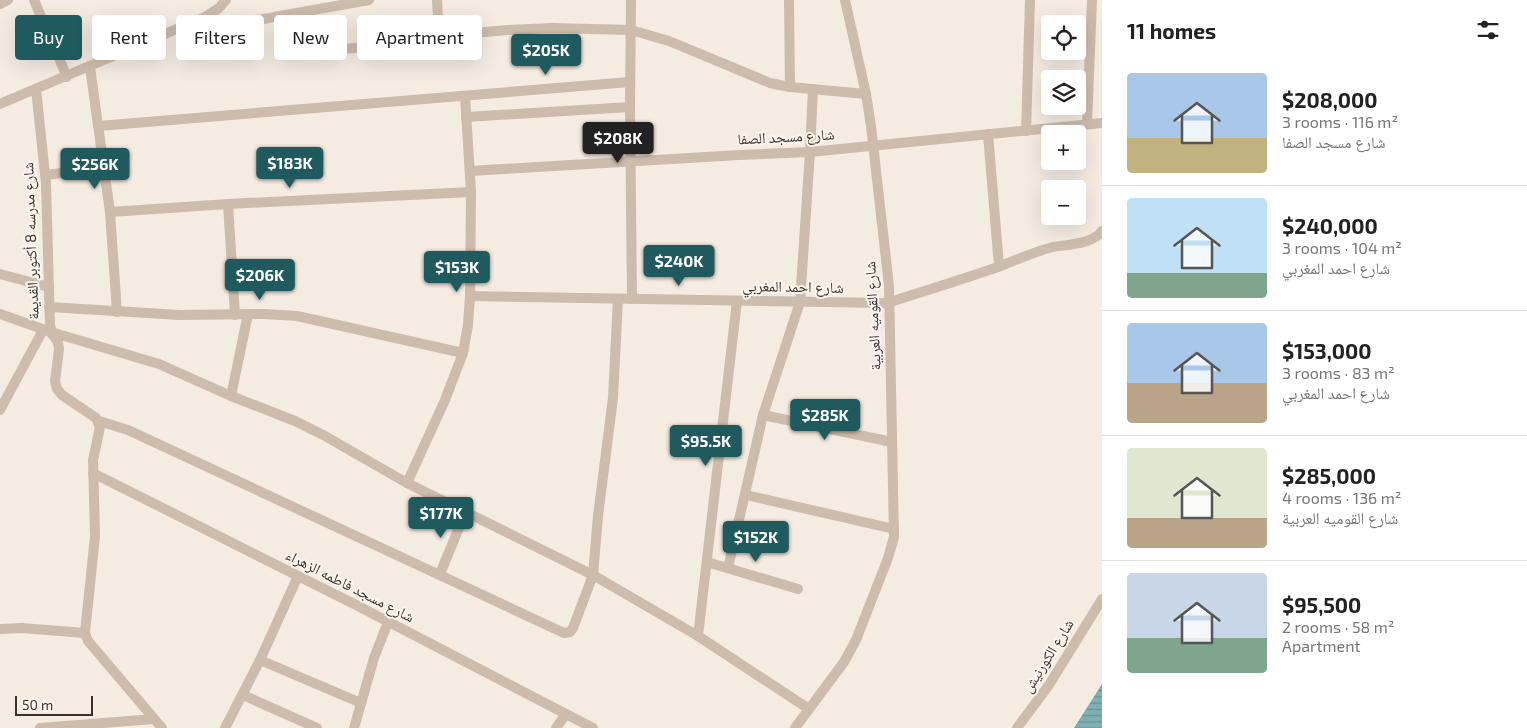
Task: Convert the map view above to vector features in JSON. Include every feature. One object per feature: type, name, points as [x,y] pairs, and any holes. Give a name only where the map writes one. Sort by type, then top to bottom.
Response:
[{"type":"street","points":[[0,4],[8,0]]},
{"type":"street","points":[[34,0],[67,77]]},
{"type":"street","points":[[210,15],[226,0]]},
{"type":"street","points":[[264,19],[369,0]]},
{"type":"street","points":[[437,0],[438,15]]},
{"type":"street","points":[[631,0],[632,299]]},
{"type":"street","points":[[789,0],[790,88]]},
{"type":"street","name":"شارع القوميه العربية","points":[[795,728],[844,662],[860,632],[888,558],[894,529],[890,302],[866,94],[845,0]]},
{"type":"street","points":[[1026,130],[1030,0]]},
{"type":"street","points":[[1087,124],[1092,0]]},
{"type":"street","points":[[482,33],[552,28],[631,30],[669,41],[770,83],[790,88],[866,94]]},
{"type":"street","points":[[1,102],[67,77],[176,30]]},
{"type":"street","points":[[90,67],[110,212],[117,312]]},
{"type":"street","points":[[98,126],[630,82]]},
{"type":"street","name":"شارع مدرسه 8 أكتوبر القديمة","points":[[36,89],[45,175],[49,287],[47,331],[60,348],[55,380],[57,389],[62,396],[99,421]]},
{"type":"street","points":[[728,568],[763,415],[800,302],[813,89]]},
{"type":"street","points":[[407,483],[445,400],[463,353],[470,296],[471,192],[465,96]]},
{"type":"street","points":[[466,117],[630,107]]},
{"type":"street","name":"شارع مسجد الصفا","points":[[470,171],[810,152],[1102,123]]},
{"type":"street","points":[[988,134],[999,266]]},
{"type":"street","points":[[45,175],[104,168]]},
{"type":"street","points":[[110,212],[471,192]]},
{"type":"street","points":[[228,204],[235,315]]},
{"type":"street","name":"شارع احمد المغربي","points":[[470,296],[890,302],[1049,248],[1090,241],[1102,231]]},
{"type":"street","points":[[0,274],[49,287]]},
{"type":"street","points":[[162,728],[88,641],[85,633],[95,536],[92,473],[100,427],[99,421],[128,430],[564,633],[570,632],[593,575],[612,398],[618,299]]},
{"type":"street","points":[[698,636],[737,301]]},
{"type":"street","points":[[49,307],[180,315],[282,315],[312,319],[463,353]]},
{"type":"street","points":[[0,314],[47,331],[159,364],[231,396],[295,421],[407,483],[593,575],[698,636],[809,709]]},
{"type":"street","points":[[231,396],[248,314]]},
{"type":"street","points":[[0,410],[47,331]]},
{"type":"street","points":[[0,389],[11,392]]},
{"type":"street","points":[[763,415],[892,442]]},
{"type":"street","name":"شارع مسجد فاطمه الزهراء","points":[[92,473],[298,576],[593,728]]},
{"type":"street","points":[[746,495],[894,529]]},
{"type":"street","points":[[440,574],[466,512]]},
{"type":"street","points":[[707,562],[798,589]]},
{"type":"street","points":[[225,728],[260,660],[298,576]]},
{"type":"street","name":"شارع الكورنيش","points":[[1017,728],[1049,685],[1102,599]]},
{"type":"street","points":[[354,728],[388,622]]},
{"type":"street","points":[[0,629],[22,628],[85,633]]},
{"type":"street","points":[[260,660],[361,703]]},
{"type":"street","points":[[243,694],[303,725],[317,728]]},
{"type":"street","points":[[556,728],[566,714]]},
{"type":"street","points":[[40,728],[154,719]]},
{"type":"water","points":[[1102,684],[1102,728],[1074,728]]}]
